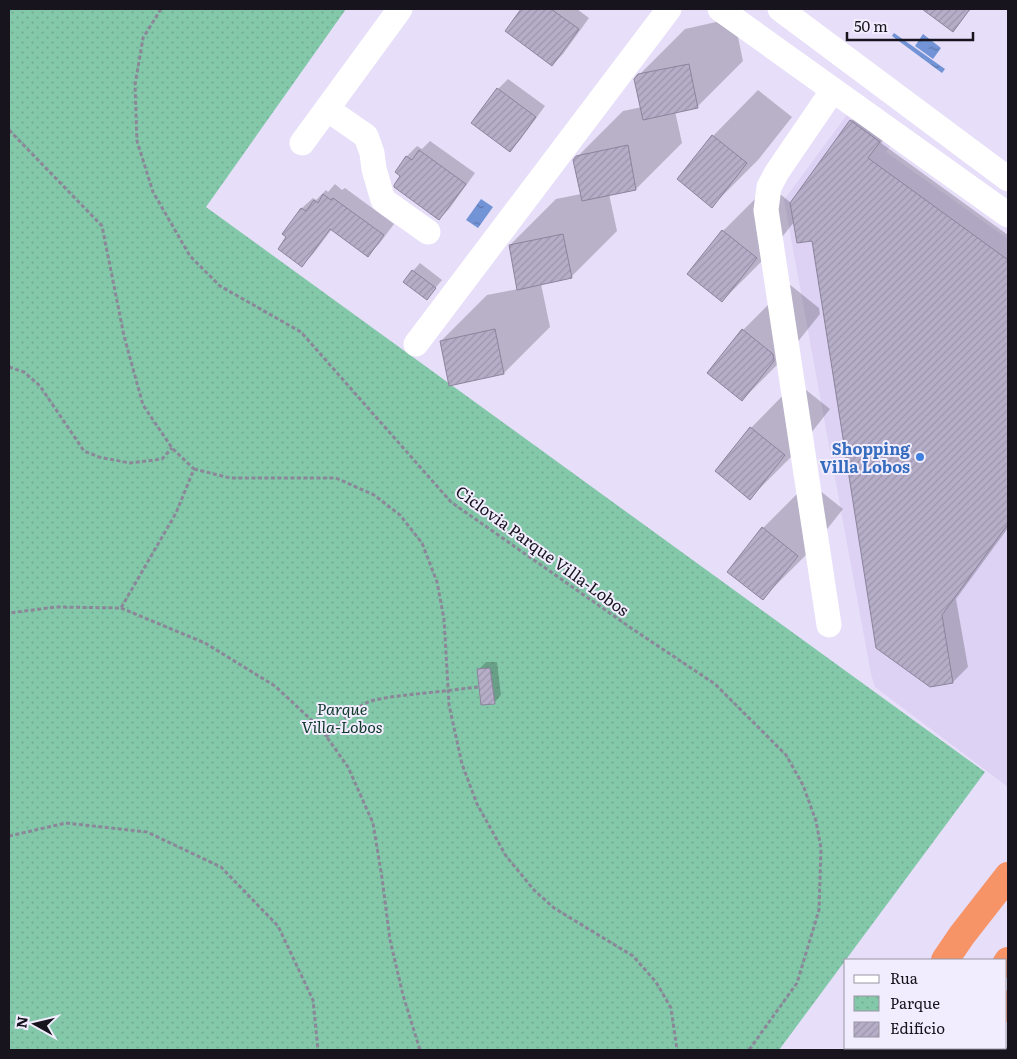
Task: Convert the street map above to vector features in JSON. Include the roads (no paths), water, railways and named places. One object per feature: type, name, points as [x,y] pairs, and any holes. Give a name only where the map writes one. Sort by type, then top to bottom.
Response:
[{"type":"highway","points":[[946,959],[1008,876]]},
{"type":"street","points":[[302,143],[400,9]]},
{"type":"street","points":[[416,344],[669,9]]},
{"type":"street","points":[[720,9],[1008,215]]},
{"type":"street","points":[[780,9],[1008,179]]},
{"type":"street","points":[[829,625],[766,210],[770,187],[777,172],[833,90]]},
{"type":"street","points":[[878,122],[898,96]]},
{"type":"street","points":[[327,109],[366,136],[372,152],[374,169],[383,200],[428,232]]},
{"type":"water","points":[[894,33],[945,69],[942,73],[892,36]]},
{"type":"water","points":[[923,34],[941,48],[933,59],[915,46]]},
{"type":"water","points":[[481,199],[493,207],[478,228],[466,220]]},
{"type":"place","name":"Shopping Villa Lobos","points":[[920,457]]},
{"type":"park label","name":"Parque Villa-Lobos","points":[[342,717]]}]
